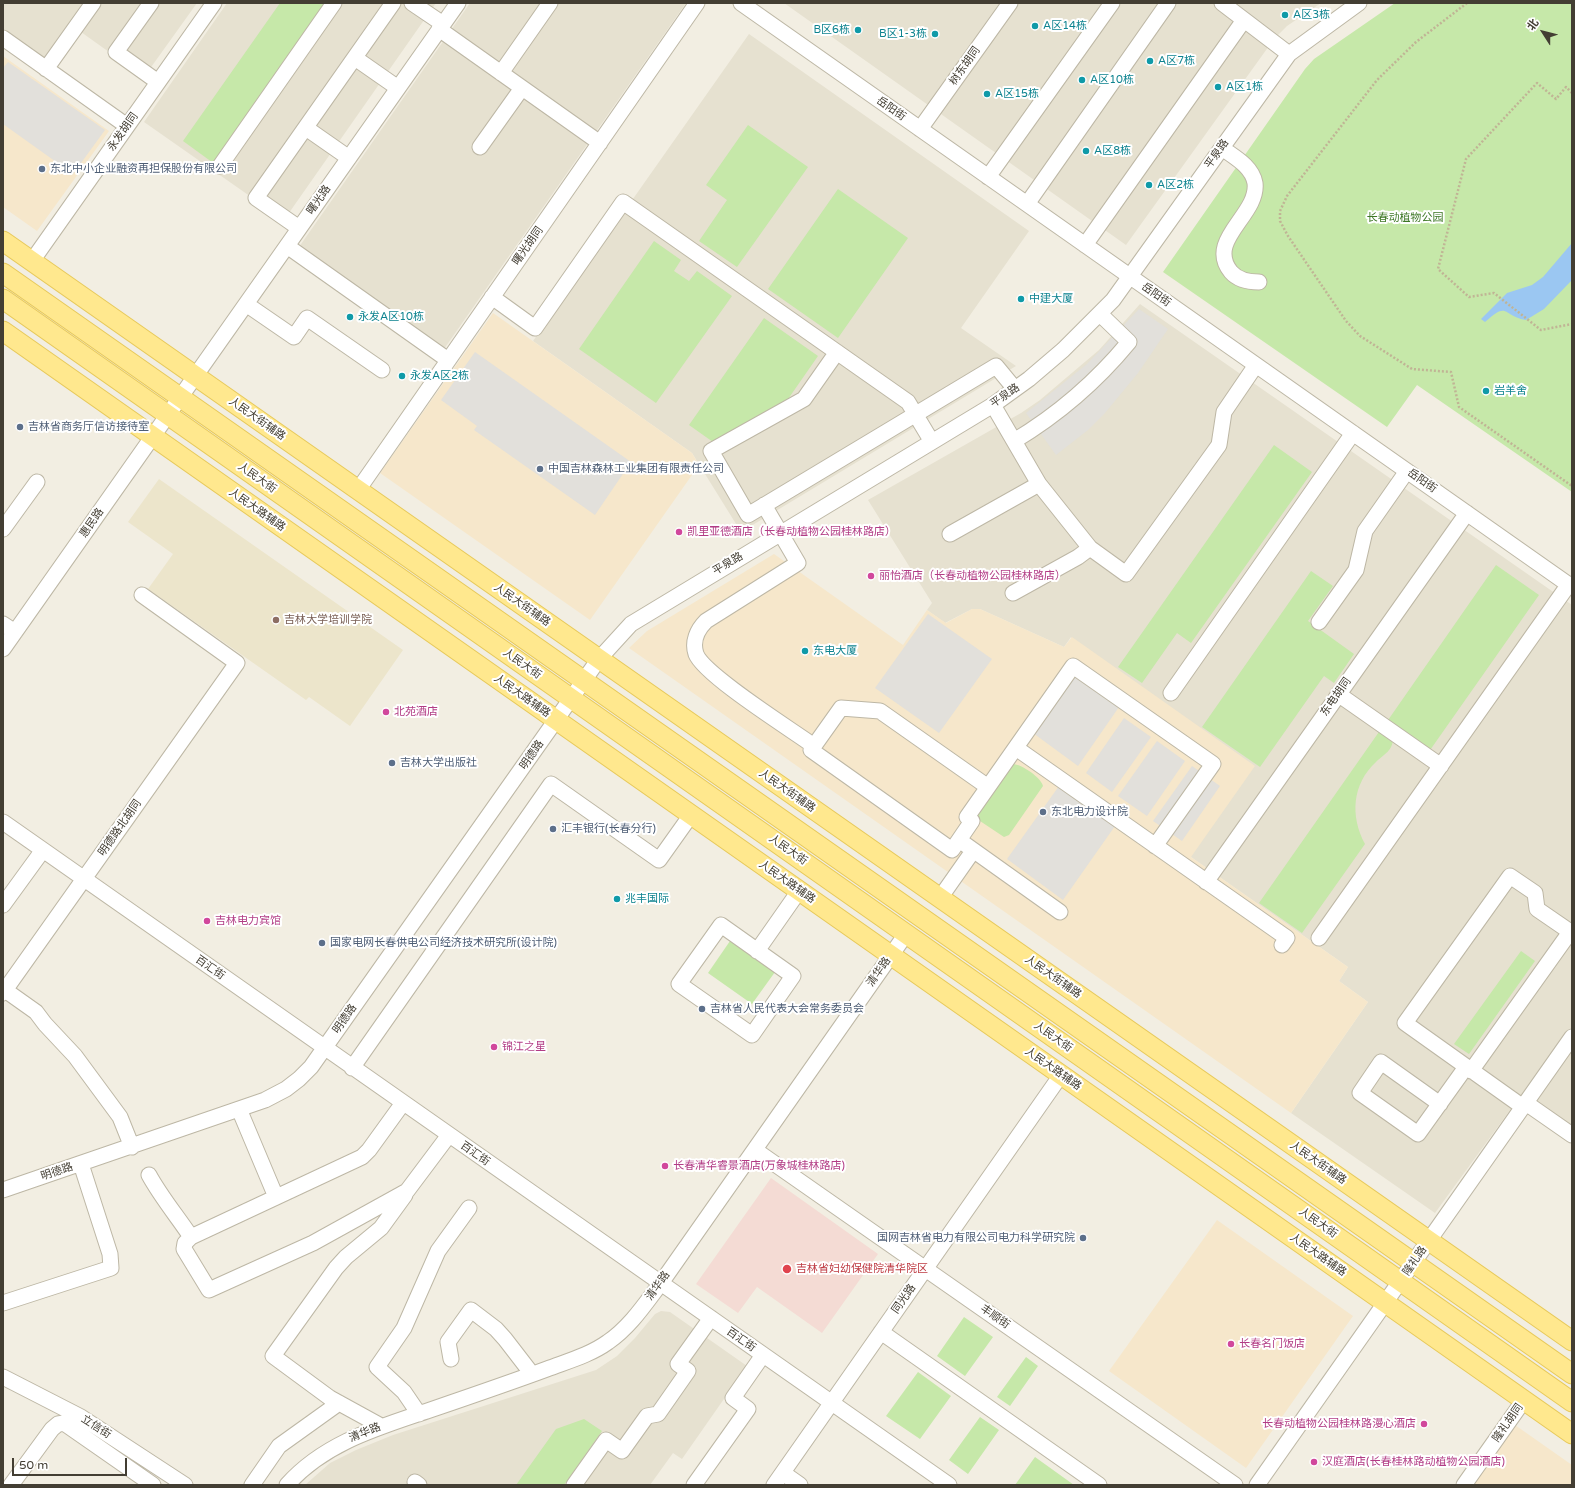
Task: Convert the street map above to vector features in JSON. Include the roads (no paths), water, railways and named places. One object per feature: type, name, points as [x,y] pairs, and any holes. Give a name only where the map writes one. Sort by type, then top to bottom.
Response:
[{"type":"main road","name":"人民大街辅路","points":[[3,241],[1429,1241],[1570,1337]]},
{"type":"main road","name":"人民大街","points":[[3,273],[1572,1374]]},
{"type":"main road","name":"人民大街","points":[[3,299],[1572,1402]]},
{"type":"main road","name":"人民大路辅路","points":[[3,331],[1572,1434]]},
{"type":"street","points":[[46,69],[93,3]]},
{"type":"street","points":[[151,3],[116,52],[158,82]]},
{"type":"street","points":[[220,166],[334,3]]},
{"type":"street","points":[[299,228],[256,198],[393,3]]},
{"type":"street","points":[[412,3],[501,73],[600,143]]},
{"type":"street","name":"曙光路","points":[[180,397],[458,3]]},
{"type":"street","points":[[501,73],[550,3]]},
{"type":"street","name":"曙光胡同","points":[[358,490],[697,3]]},
{"type":"street","name":"岳阳街","points":[[741,3],[1570,586]]},
{"type":"street","name":"树东胡同","points":[[920,129],[1010,3]]},
{"type":"street","points":[[988,177],[1112,3]]},
{"type":"street","points":[[1026,204],[1168,3]]},
{"type":"street","points":[[1222,3],[1289,54]]},
{"type":"street","name":"平泉路","points":[[571,698],[599,659],[631,624],[993,405],[1063,350],[1100,314],[1131,277],[1289,54],[1359,3]]},
{"type":"street","name":"永发胡同","points":[[32,261],[158,82],[206,6]]},
{"type":"street","points":[[1085,245],[1244,20]]},
{"type":"street","points":[[3,38],[127,126]]},
{"type":"street","points":[[355,58],[398,88]]},
{"type":"street","points":[[480,147],[522,88]]},
{"type":"street","points":[[306,128],[348,158]]},
{"type":"street","points":[[1222,148],[1249,170],[1255,182],[1255,190],[1251,204],[1226,242],[1224,258],[1227,266],[1237,277],[1244,281],[1259,282]]},
{"type":"street","points":[[492,297],[535,328],[624,202],[908,402],[932,442]]},
{"type":"street","points":[[287,246],[448,360]]},
{"type":"street","points":[[246,304],[294,337],[307,318],[382,370]]},
{"type":"street","points":[[1014,440],[1054,415],[1073,400],[1101,374],[1129,342],[1100,314]]},
{"type":"street","points":[[837,352],[804,399],[711,451],[748,515],[996,366],[1015,389]]},
{"type":"street","points":[[993,405],[1039,484],[1090,548],[1126,574],[1219,445],[1224,412],[1256,365]]},
{"type":"street","name":"惠民路","points":[[3,649],[9,628],[153,436],[180,397]]},
{"type":"street","points":[[1171,693],[1353,433]]},
{"type":"street","points":[[1319,622],[1356,570],[1365,531],[1408,471]]},
{"type":"street","points":[[3,529],[37,482]]},
{"type":"street","points":[[950,534],[1039,484]]},
{"type":"street","points":[[764,505],[798,563],[713,615],[701,626],[697,633],[695,647],[699,660],[716,676],[814,746]]},
{"type":"street","name":"东电胡同","points":[[1206,882],[1467,513]]},
{"type":"street","points":[[1013,593],[1078,557],[1090,548]]},
{"type":"street","points":[[1319,938],[1570,586]]},
{"type":"street","name":"明德路北胡同","points":[[4,992],[237,663],[142,596]]},
{"type":"street","points":[[988,787],[880,711],[841,708],[811,750],[952,850],[972,821],[967,817],[1073,666],[1213,764],[1155,846]]},
{"type":"street","points":[[1338,694],[1441,766]]},
{"type":"street","name":"明德路","points":[[3,1190],[132,1147],[265,1100],[286,1089],[299,1079],[311,1067],[571,698]]},
{"type":"street","points":[[1016,748],[1287,938],[1282,945]]},
{"type":"street","points":[[352,1068],[551,784],[659,860],[691,815]]},
{"type":"street","name":"百汇街","points":[[3,822],[949,1485]]},
{"type":"street","points":[[959,840],[1060,912]]},
{"type":"street","points":[[3,905],[43,850]]},
{"type":"street","points":[[940,898],[973,851]]},
{"type":"street","points":[[1440,1104],[1381,1062],[1360,1093],[1418,1134],[1440,1104],[1468,1069],[1571,933],[1537,909],[1535,893],[1510,876],[1405,1023],[1468,1069],[1572,1135]]},
{"type":"street","points":[[757,951],[799,891]]},
{"type":"street","points":[[721,925],[757,951],[794,976],[752,1035],[679,984],[721,925]]},
{"type":"street","name":"清华路","points":[[287,1485],[310,1462],[329,1449],[381,1426],[419,1414],[591,1352],[608,1342],[628,1324],[661,1283],[906,934]]},
{"type":"street","points":[[4,992],[36,1012],[45,1024],[75,1056],[120,1117],[132,1147]]},
{"type":"street","name":"隆礼路","points":[[1258,1485],[1572,1037]]},
{"type":"street","name":"同光路","points":[[774,1485],[1061,1075]]},
{"type":"street","points":[[403,1103],[369,1150],[362,1157],[190,1237],[185,1243],[184,1249],[209,1290],[313,1243],[407,1191]]},
{"type":"street","points":[[239,1109],[276,1197]]},
{"type":"street","points":[[381,1426],[339,1403],[273,1356],[336,1268],[346,1257],[381,1228],[449,1135]]},
{"type":"street","name":"丰顺街","points":[[755,1150],[1235,1485]]},
{"type":"street","points":[[3,1303],[111,1268],[110,1254],[81,1164]]},
{"type":"street","points":[[149,1174],[161,1196],[172,1208],[190,1237]]},
{"type":"street","points":[[419,1414],[404,1392],[377,1366],[404,1328],[438,1251],[469,1208]]},
{"type":"street","points":[[451,1359],[448,1342],[471,1310],[496,1329],[532,1374]]},
{"type":"street","points":[[574,1485],[606,1440],[622,1451],[647,1416],[658,1414],[688,1371],[678,1364],[711,1318]]},
{"type":"street","points":[[881,1332],[1099,1485]]},
{"type":"street","points":[[694,1485],[748,1409],[733,1398],[763,1355]]},
{"type":"street","name":"立信街","points":[[3,1376],[81,1417],[185,1485]]},
{"type":"street","name":"隆礼胡同","points":[[1464,1485],[1524,1400]]},
{"type":"street","points":[[252,1485],[279,1446],[339,1403]]},
{"type":"street","points":[[12,1485],[52,1429],[58,1424],[64,1423],[151,1484],[159,1468]]},
{"type":"street","points":[[783,1473],[800,1485]]},
{"type":"water","points":[[1572,243],[1572,280],[1544,309],[1526,320],[1513,316],[1506,311],[1498,312],[1485,322],[1481,319],[1507,293],[1532,285],[1543,277]]},
{"type":"place","name":"A区3栋","points":[[1285,15]]},
{"type":"place","name":"A区14栋","points":[[1035,26]]},
{"type":"place","name":"B区6栋","points":[[858,30]]},
{"type":"place","name":"B区1-3栋","points":[[935,34]]},
{"type":"place","name":"A区7栋","points":[[1150,61]]},
{"type":"place","name":"A区10栋","points":[[1082,80]]},
{"type":"place","name":"A区1栋","points":[[1218,87]]},
{"type":"place","name":"A区15栋","points":[[987,94]]},
{"type":"place","name":"A区8栋","points":[[1086,151]]},
{"type":"place","name":"东北中小企业融资再担保股份有限公司","points":[[42,169]]},
{"type":"place","name":"A区2栋","points":[[1149,185]]},
{"type":"place","name":"中建大厦","points":[[1021,299]]},
{"type":"place","name":"永发A区10栋","points":[[350,317]]},
{"type":"place","name":"永发A区2栋","points":[[402,376]]},
{"type":"place","name":"岩羊舍","points":[[1486,391]]},
{"type":"place","name":"吉林省商务厅信访接待室","points":[[20,427]]},
{"type":"place","name":"中国吉林森林工业集团有限责任公司","points":[[540,469]]},
{"type":"place","name":"凯里亚德酒店（长春动植物公园桂林路店）","points":[[679,532]]},
{"type":"place","name":"丽怡酒店（长春动植物公园桂林路店）","points":[[871,576]]},
{"type":"place","name":"吉林大学培训学院","points":[[276,620]]},
{"type":"place","name":"东电大厦","points":[[805,651]]},
{"type":"place","name":"北苑酒店","points":[[386,712]]},
{"type":"place","name":"吉林大学出版社","points":[[392,763]]},
{"type":"place","name":"东北电力设计院","points":[[1043,812]]},
{"type":"place","name":"汇丰银行(长春分行)","points":[[553,829]]},
{"type":"place","name":"兆丰国际","points":[[617,899]]},
{"type":"place","name":"吉林电力宾馆","points":[[207,921]]},
{"type":"place","name":"国家电网长春供电公司经济技术研究所(设计院)","points":[[322,943]]},
{"type":"place","name":"吉林省人民代表大会常务委员会","points":[[702,1009]]},
{"type":"place","name":"锦江之星","points":[[494,1047]]},
{"type":"place","name":"长春清华睿景酒店(万象城桂林路店)","points":[[665,1166]]},
{"type":"place","name":"国网吉林省电力有限公司电力科学研究院","points":[[1083,1238]]},
{"type":"place","name":"吉林省妇幼保健院清华院区","points":[[787,1269]]},
{"type":"place","name":"长春名门饭店","points":[[1231,1344]]},
{"type":"place","name":"长春动植物公园桂林路漫心酒店","points":[[1424,1424]]},
{"type":"place","name":"汉庭酒店(长春桂林路动植物公园酒店)","points":[[1314,1462]]},
{"type":"park label","name":"长春动植物公园","points":[[1405,218]]}]
